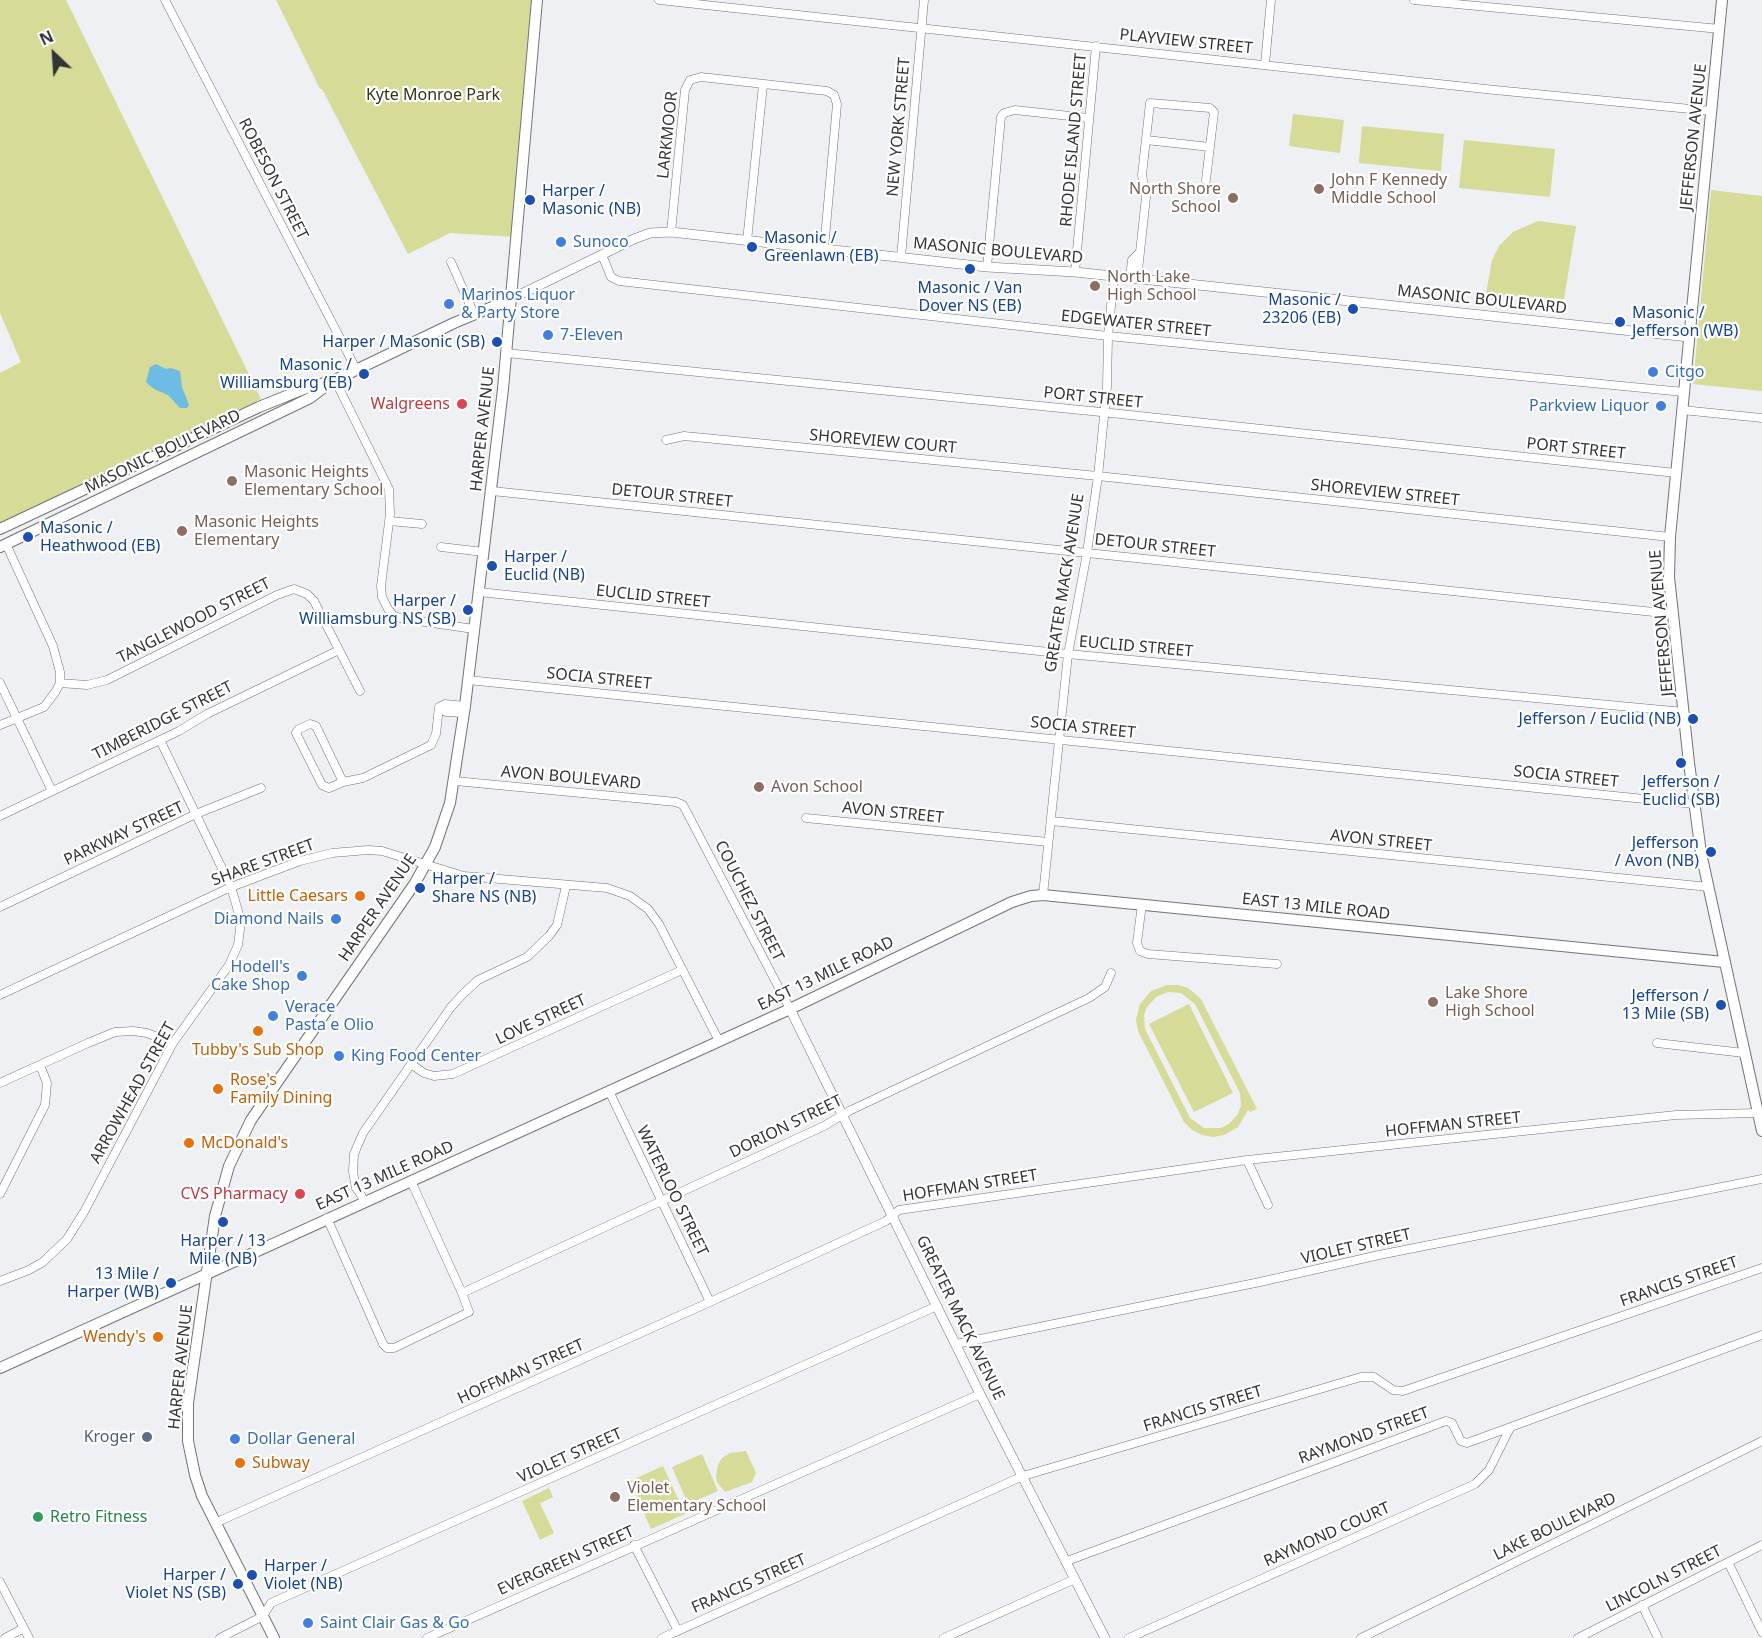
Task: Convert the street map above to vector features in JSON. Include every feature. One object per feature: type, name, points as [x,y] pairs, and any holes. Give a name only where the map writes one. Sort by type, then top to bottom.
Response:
[{"type":"main road","name":"HARPER AVENUE","points":[[274,1638],[202,1496],[188,1441],[189,1403],[215,1216],[229,1166],[242,1137],[264,1100],[426,866],[442,832],[455,781],[492,491],[537,0]]},
{"type":"main road","name":"JEFFERSON AVENUE","points":[[1722,0],[1670,537],[1670,578],[1701,853],[1762,1131]]},
{"type":"main road","name":"MASONIC BOULEVARD","points":[[4,545],[310,398],[335,380],[356,369],[511,299]]},
{"type":"main road","name":"MASONIC BOULEVARD","points":[[0,529],[260,407],[306,388],[335,380]]},
{"type":"main road","points":[[260,407],[268,418]]},
{"type":"main road","points":[[220,426],[231,428],[237,433]]},
{"type":"main road","points":[[196,453],[196,441],[203,433]]},
{"type":"main road","points":[[61,518],[80,504],[106,490],[109,486],[109,478]]},
{"type":"main road","points":[[4,545],[8,536],[31,525],[29,520],[24,518]]},
{"type":"main road","name":"EAST 13 MILE ROAD","points":[[0,1368],[790,1009],[1012,902],[1030,896],[1043,895],[1142,904],[1724,962]]},
{"type":"street","name":"ROBESON STREET","points":[[165,0],[356,369]]},
{"type":"street","name":"PLAYVIEW STREET","points":[[659,0],[1711,111]]},
{"type":"street","name":"NEW YORK STREET","points":[[901,257],[924,0]]},
{"type":"street","points":[[1265,64],[1270,0]]},
{"type":"street","points":[[1414,0],[1720,29]]},
{"type":"street","name":"RHODE ISLAND STREET","points":[[1075,272],[1096,46]]},
{"type":"street","name":"LARKMOOR","points":[[671,232],[687,84],[690,80],[701,77],[763,85]]},
{"type":"street","points":[[747,241],[763,85],[827,91],[834,95],[836,100],[824,249]]},
{"type":"street","points":[[1134,279],[1140,252],[1146,197],[1142,175],[1150,103],[1210,108],[1214,112],[1206,180]]},
{"type":"street","points":[[987,267],[1001,117],[1004,113],[1015,111],[1088,118]]},
{"type":"street","points":[[1146,140],[1210,147]]},
{"type":"street","name":"MASONIC BOULEVARD","points":[[511,299],[643,235],[671,232],[987,267],[1075,272],[1689,337]]},
{"type":"street","name":"EDGEWATER STREET","points":[[602,255],[611,277],[619,281],[1108,336],[1684,392]]},
{"type":"street","points":[[451,262],[474,314]]},
{"type":"street","name":"GREATER MACK AVENUE","points":[[1043,895],[1068,654],[1087,553],[1098,476],[1105,412],[1108,336],[1114,277]]},
{"type":"street","name":"PORT STREET","points":[[506,353],[1105,412],[1676,473]]},
{"type":"street","points":[[335,380],[387,483],[390,502],[381,586],[384,603],[391,614],[404,620],[474,629]]},
{"type":"street","points":[[1682,410],[1762,418]]},
{"type":"street","name":"SHOREVIEW COURT","points":[[666,440],[684,436],[1098,476]]},
{"type":"street","name":"SHOREVIEW STREET","points":[[1098,476],[1670,537]]},
{"type":"street","name":"DETOUR STREET","points":[[492,491],[1673,614]]},
{"type":"street","points":[[389,521],[422,524]]},
{"type":"street","points":[[0,725],[37,711],[54,696],[60,683],[57,656],[4,545]]},
{"type":"street","points":[[441,547],[484,552]]},
{"type":"street","name":"TANGLEWOOD STREET","points":[[60,683],[87,685],[107,680],[277,595],[294,589],[307,594],[314,601],[360,691]]},
{"type":"street","name":"EUCLID STREET","points":[[479,592],[1068,654],[1684,712]]},
{"type":"street","name":"TIMBERIDGE STREET","points":[[0,816],[160,740],[207,714],[339,650]]},
{"type":"street","name":"SOCIA STREET","points":[[468,680],[1694,804]]},
{"type":"street","points":[[0,683],[52,791]]},
{"type":"street","points":[[343,782],[316,726],[310,724],[299,729],[296,734],[321,785],[328,789],[343,782],[363,778],[431,745],[436,734],[439,707],[446,712],[465,709]]},
{"type":"street","name":"ARROWHEAD STREET","points":[[0,1281],[43,1262],[68,1239],[173,1043],[229,965],[238,945],[241,921],[231,887],[160,740]]},
{"type":"street","name":"AVON BOULEVARD","points":[[455,781],[676,802],[683,805]]},
{"type":"street","name":"PARKWAY STREET","points":[[0,907],[196,814],[261,788]]},
{"type":"street","name":"COUCHEZ STREET","points":[[683,805],[790,1009]]},
{"type":"street","name":"AVON STREET","points":[[806,818],[1048,842]]},
{"type":"street","name":"AVON STREET","points":[[1051,821],[1709,887]]},
{"type":"street","name":"SHARE STREET","points":[[1,991],[231,887],[300,861],[352,850],[382,851],[464,876],[620,891],[640,903],[654,916],[719,1041]]},
{"type":"street","points":[[365,1201],[356,1188],[352,1172],[357,1144],[450,1007],[478,980],[527,957],[537,949],[557,925],[566,886]]},
{"type":"street","points":[[1142,904],[1137,943],[1140,951],[1148,954],[1276,964]]},
{"type":"street","name":"LOVE STREET","points":[[411,1064],[424,1073],[434,1076],[453,1074],[682,970]]},
{"type":"street","name":"DORION STREET","points":[[462,1293],[662,1202],[1089,998],[1105,987],[1111,973]]},
{"type":"street","name":"GREATER MACK AVENUE","points":[[790,1009],[980,1394],[1105,1638]]},
{"type":"street","points":[[0,1083],[115,1032],[133,1031],[173,1043]]},
{"type":"street","points":[[1657,1043],[1744,1053]]},
{"type":"street","points":[[0,1194],[45,1105],[47,1083],[40,1065]]},
{"type":"street","name":"WATERLOO STREET","points":[[609,1091],[710,1302]]},
{"type":"street","name":"HOFFMAN STREET","points":[[215,1523],[710,1302],[886,1221],[899,1210],[1247,1160],[1676,1115],[1758,1113]]},
{"type":"street","points":[[1247,1160],[1268,1205]]},
{"type":"street","name":"VIOLET STREET","points":[[956,1344],[1260,1282],[1392,1252],[1762,1179]]},
{"type":"street","points":[[327,1218],[387,1348],[403,1345],[469,1312],[411,1181]]},
{"type":"street","name":"FRANCIS STREET","points":[[662,1638],[1023,1476],[1361,1377],[1374,1377],[1394,1390],[1403,1391],[1762,1268]]},
{"type":"street","name":"VIOLET STREET","points":[[220,1638],[263,1616],[271,1603],[937,1306]]},
{"type":"street","name":"RAYMOND STREET","points":[[1067,1561],[1446,1421],[1452,1423],[1458,1437],[1464,1443],[1762,1335]]},
{"type":"street","name":"EVERGREEN STREET","points":[[428,1638],[980,1394]]},
{"type":"street","name":"RAYMOND COURT","points":[[1129,1638],[1475,1484],[1489,1470],[1510,1428]]},
{"type":"street","name":"LAKE BOULEVARD","points":[[1361,1638],[1762,1441]]},
{"type":"street","points":[[634,1545],[678,1631]]},
{"type":"street","name":"LINCOLN STREET","points":[[1578,1638],[1762,1545]]},
{"type":"street","points":[[1728,1562],[1762,1632]]},
{"type":"street","points":[[944,1638],[1076,1579]]},
{"type":"street","points":[[0,1582],[29,1638]]},
{"type":"street","points":[[1642,1605],[1658,1638]]},
{"type":"street","points":[[5,1638],[24,1628]]},
{"type":"green space","points":[[0,0],[66,0],[261,399],[0,524],[0,373],[21,362],[0,313]]},
{"type":"green space","name":"Kyte Monroe Park","points":[[276,0],[539,0],[516,237],[450,233],[408,254],[320,89]]},
{"type":"green space","points":[[1293,114],[1344,120],[1340,153],[1289,146]]},
{"type":"green space","points":[[1362,126],[1444,134],[1441,171],[1359,163]]},
{"type":"green space","points":[[1464,140],[1555,149],[1550,197],[1459,188]]},
{"type":"green space","points":[[1711,190],[1762,196],[1762,391],[1693,384]]},
{"type":"green space","points":[[1538,221],[1576,226],[1564,299],[1486,294],[1492,260],[1499,246],[1513,232]]},
{"type":"green space","points":[[1167,985],[1178,985],[1188,988],[1201,999],[1257,1109],[1250,1112],[1248,1110],[1238,1127],[1224,1135],[1213,1137],[1202,1135],[1192,1130],[1184,1122],[1138,1031],[1136,1020],[1140,1004],[1151,991]],"holes":[[[1168,992],[1181,993],[1195,1004],[1240,1093],[1241,1106],[1238,1114],[1229,1124],[1221,1128],[1204,1128],[1190,1118],[1145,1029],[1144,1015],[1147,1007],[1156,997]]]},
{"type":"green space","points":[[1189,1004],[1233,1093],[1194,1112],[1149,1024]]},
{"type":"green space","points":[[746,1451],[756,1473],[752,1482],[725,1492],[717,1482],[718,1465],[722,1458],[730,1453]]},
{"type":"green space","points":[[702,1454],[718,1491],[688,1504],[672,1467]]},
{"type":"green space","points":[[663,1466],[685,1514],[651,1529],[630,1481]]},
{"type":"green space","points":[[549,1488],[553,1497],[540,1503],[554,1533],[540,1540],[522,1501]]},
{"type":"water","points":[[156,364],[166,369],[180,371],[182,387],[189,405],[187,408],[180,408],[168,395],[154,389],[146,382],[150,367]]},
{"type":"place","name":"John F Kennedy Middle School","points":[[1319,189]]},
{"type":"place","name":"North Shore School","points":[[1233,198]]},
{"type":"place","name":"Harper / Masonic (NB)","points":[[530,200]]},
{"type":"place","name":"Sunoco","points":[[561,242]]},
{"type":"place","name":"Masonic / Greenlawn (EB)","points":[[752,247]]},
{"type":"place","name":"Masonic / Van Dover NS (EB)","points":[[970,269]]},
{"type":"place","name":"North Lake High School","points":[[1095,286]]},
{"type":"place","name":"Marinos Liquor & Party Store","points":[[449,304]]},
{"type":"place","name":"Masonic / 23206 (EB)","points":[[1353,309]]},
{"type":"place","name":"Masonic / Jefferson (WB)","points":[[1620,322]]},
{"type":"place","name":"7-Eleven","points":[[548,335]]},
{"type":"place","name":"Harper / Masonic (SB)","points":[[497,342]]},
{"type":"place","name":"Citgo","points":[[1653,372]]},
{"type":"place","name":"Masonic / Williamsburg (EB)","points":[[364,374]]},
{"type":"place","name":"Walgreens","points":[[462,404]]},
{"type":"place","name":"Parkview Liquor","points":[[1661,406]]},
{"type":"place","name":"Masonic Heights Elementary School","points":[[232,481]]},
{"type":"place","name":"Masonic Heights Elementary","points":[[182,531]]},
{"type":"place","name":"Masonic / Heathwood (EB)","points":[[28,537]]},
{"type":"place","name":"Harper / Euclid (NB)","points":[[492,566]]},
{"type":"place","name":"Harper / Williamsburg NS (SB)","points":[[468,610]]},
{"type":"place","name":"Jefferson / Euclid (NB)","points":[[1693,719]]},
{"type":"place","name":"Jefferson / Euclid (SB)","points":[[1681,763]]},
{"type":"place","name":"Avon School","points":[[759,787]]},
{"type":"place","name":"Jefferson / Avon (NB)","points":[[1711,852]]},
{"type":"place","name":"Harper / Share NS (NB)","points":[[420,888]]},
{"type":"place","name":"Little Caesars","points":[[360,896]]},
{"type":"place","name":"Diamond Nails","points":[[336,919]]},
{"type":"place","name":"Hodell's Cake Shop","points":[[302,976]]},
{"type":"place","name":"Lake Shore High School","points":[[1433,1002]]},
{"type":"place","name":"Jefferson / 13 Mile (SB)","points":[[1721,1005]]},
{"type":"place","name":"Verace Pasta e Olio","points":[[273,1016]]},
{"type":"place","name":"Tubby's Sub Shop","points":[[258,1031]]},
{"type":"place","name":"King Food Center","points":[[339,1056]]},
{"type":"place","name":"Rose's Family Dining","points":[[218,1089]]},
{"type":"place","name":"McDonald's","points":[[189,1143]]},
{"type":"place","name":"CVS Pharmacy","points":[[300,1194]]},
{"type":"place","name":"Harper / 13 Mile (NB)","points":[[223,1222]]},
{"type":"place","name":"13 Mile / Harper (WB)","points":[[171,1283]]},
{"type":"place","name":"Wendy's","points":[[158,1337]]},
{"type":"place","name":"Kroger","points":[[147,1437]]},
{"type":"place","name":"Dollar General","points":[[235,1439]]},
{"type":"place","name":"Subway","points":[[240,1463]]},
{"type":"place","name":"Violet Elementary School","points":[[615,1497]]},
{"type":"place","name":"Retro Fitness","points":[[38,1517]]},
{"type":"place","name":"Harper / Violet (NB)","points":[[252,1575]]},
{"type":"place","name":"Harper / Violet NS (SB)","points":[[238,1584]]},
{"type":"place","name":"Saint Clair Gas & Go","points":[[308,1623]]}]
